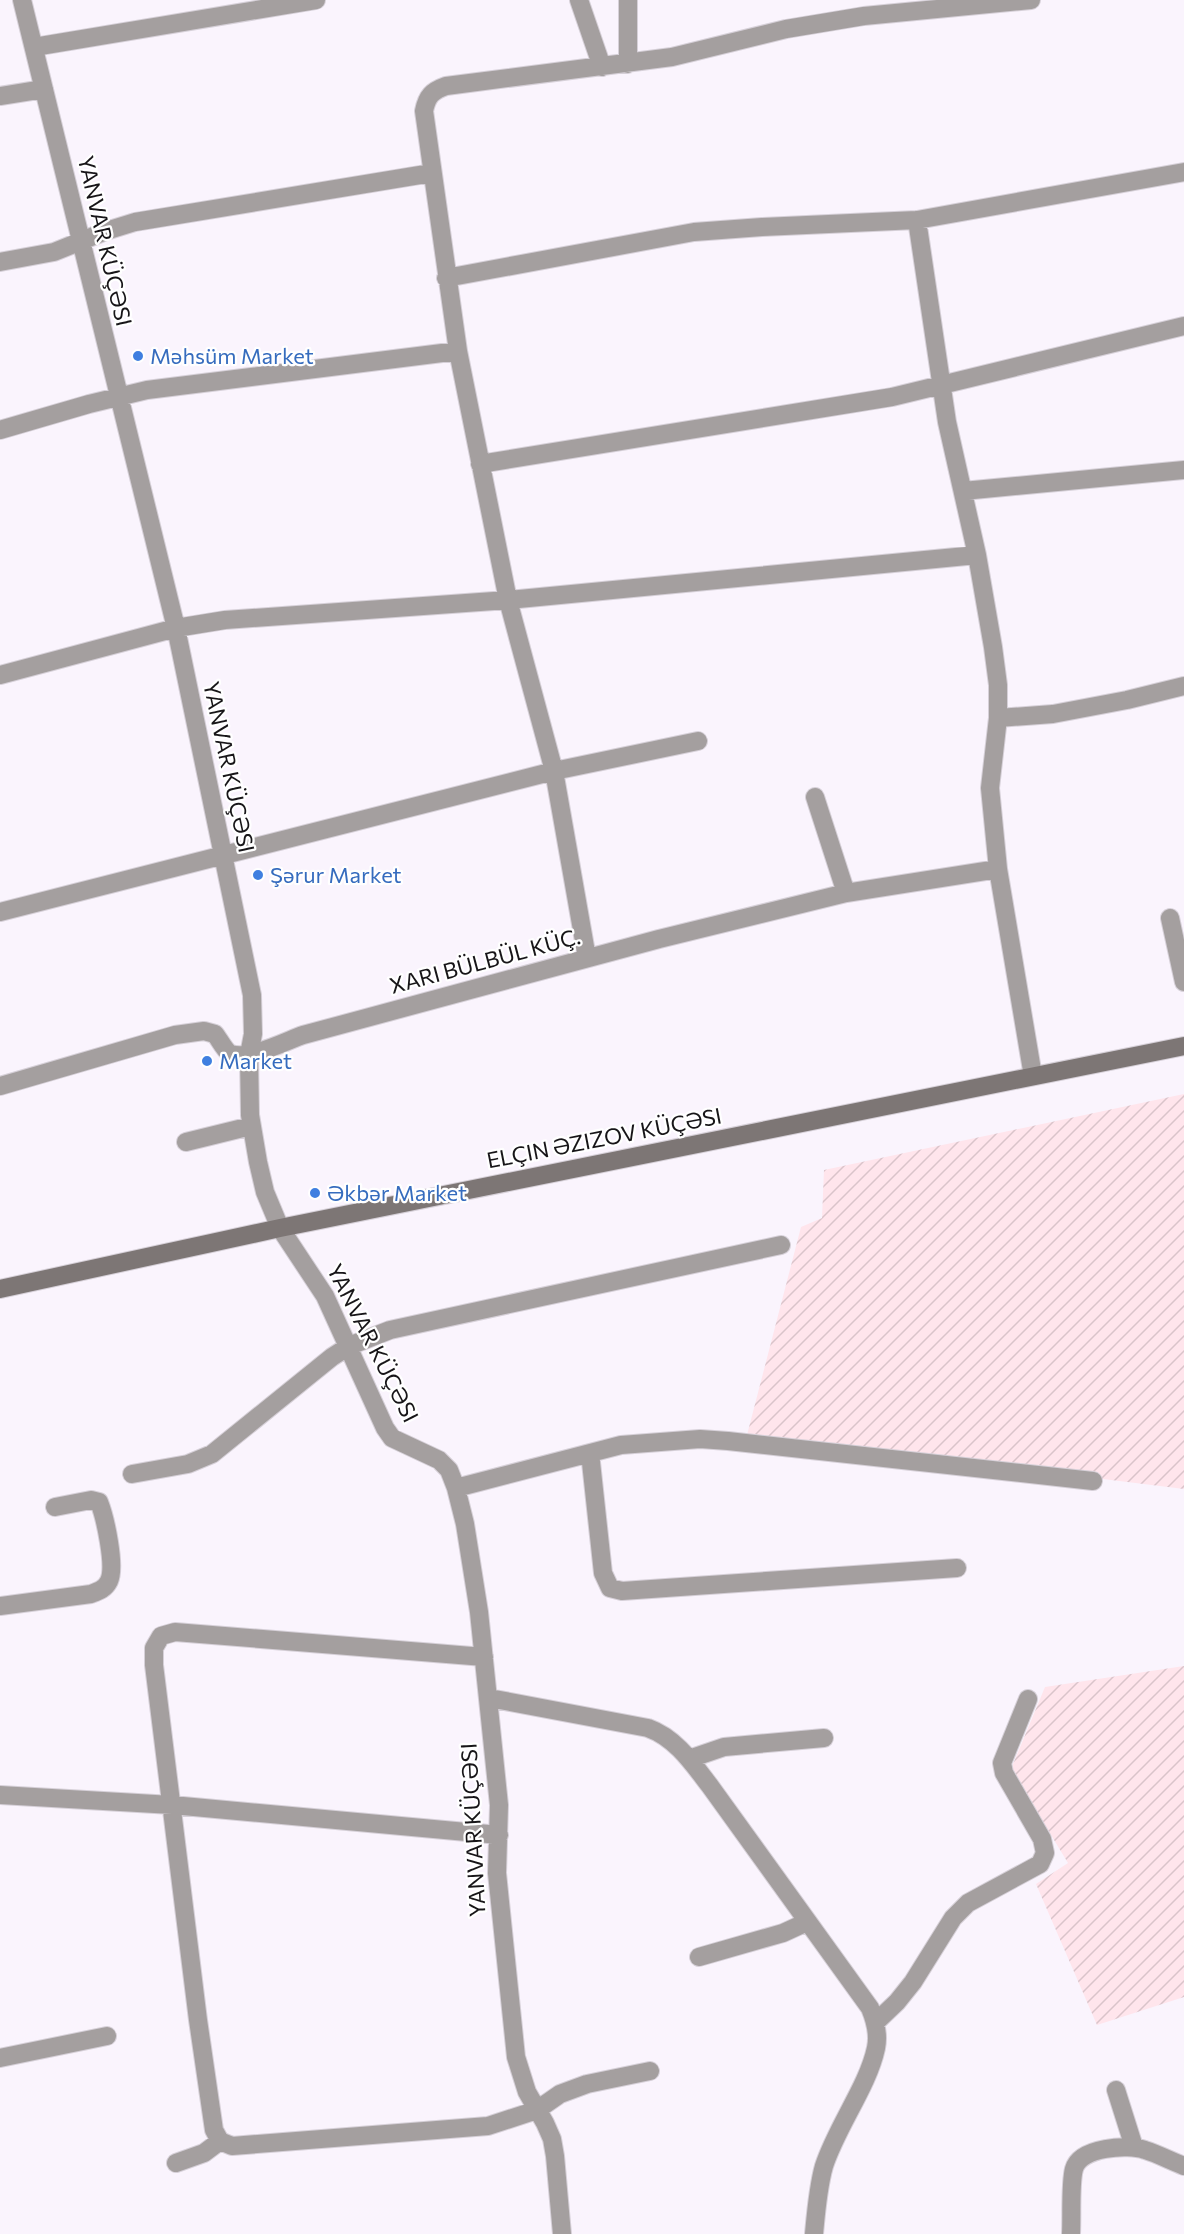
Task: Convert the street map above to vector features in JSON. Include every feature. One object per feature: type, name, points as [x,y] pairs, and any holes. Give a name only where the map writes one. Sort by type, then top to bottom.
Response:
[{"type":"street","name":"YANVAR KÜÇƏSI","points":[[22,0],[117,397],[176,627],[224,856],[252,995],[254,1034],[249,1055],[251,1126],[266,1192],[280,1228],[325,1296],[385,1428],[392,1438],[440,1460],[449,1470],[465,1524],[489,1698],[499,1805],[496,1873],[516,2057],[522,2079],[552,2139],[562,2234]]},
{"type":"street","points":[[34,47],[316,0]]},
{"type":"street","points":[[579,0],[602,67]]},
{"type":"street","points":[[627,0],[628,64]]},
{"type":"street","points":[[587,958],[555,771],[508,600],[458,351],[424,111],[427,98],[435,90],[446,86],[628,64],[681,55],[786,29],[864,16],[1030,0]]},
{"type":"street","points":[[0,96],[44,89]]},
{"type":"street","points":[[446,278],[694,232],[762,226],[917,220],[1184,172]]},
{"type":"street","points":[[0,262],[54,252],[135,222],[432,173]]},
{"type":"street","points":[[917,220],[947,422],[977,555],[998,684],[998,718],[990,789],[998,869],[1033,1076]]},
{"type":"street","points":[[480,464],[892,397],[1184,326]]},
{"type":"street","points":[[0,430],[147,390],[458,351]]},
{"type":"street","points":[[963,491],[1184,470]]},
{"type":"street","points":[[0,675],[176,627],[225,620],[508,600],[977,555]]},
{"type":"street","points":[[998,718],[1053,714],[1184,686]]},
{"type":"street","points":[[0,912],[555,771],[698,741]]},
{"type":"street","points":[[815,797],[846,893]]},
{"type":"street","points":[[0,1086],[175,1035],[204,1031],[215,1034],[228,1052],[249,1055],[303,1035],[587,958],[846,893],[998,869]]},
{"type":"street","points":[[1170,918],[1184,982]]},
{"type":"street","name":"ELÇIN ƏZIZOV KÜÇƏSI","points":[[0,1289],[280,1228],[1184,1046]]},
{"type":"street","points":[[186,1142],[251,1126]]},
{"type":"street","points":[[132,1474],[189,1464],[212,1454],[332,1357],[349,1346],[390,1330],[781,1245]]},
{"type":"street","points":[[456,1488],[621,1445],[700,1439],[1093,1481]]},
{"type":"street","points":[[590,1453],[603,1573],[610,1588],[622,1591],[957,1568]]},
{"type":"street","points":[[0,1606],[91,1594],[103,1589],[110,1580],[112,1568],[103,1512],[99,1502],[91,1500],[55,1507]]},
{"type":"street","points":[[484,1657],[175,1632],[161,1636],[154,1648],[154,1665],[214,2130],[220,2142],[232,2146],[488,2126],[537,2110],[560,2094],[587,2084],[650,2071]]},
{"type":"street","points":[[489,1698],[648,1728],[670,1739],[689,1759],[870,2008],[876,2022],[877,2046],[872,2062],[837,2133],[824,2167],[814,2234]]},
{"type":"street","points":[[876,2022],[897,2002],[913,1982],[953,1918],[968,1903],[1040,1864],[1045,1853],[1042,1839],[1004,1773],[1002,1763],[1028,1699]]},
{"type":"street","points":[[689,1759],[724,1747],[824,1738]]},
{"type":"street","points":[[0,1795],[172,1805],[499,1835]]},
{"type":"street","points":[[699,1957],[783,1933],[807,1922]]},
{"type":"street","points":[[0,2058],[107,2036]]},
{"type":"street","points":[[1116,2090],[1134,2147]]},
{"type":"street","points":[[176,2163],[204,2153],[220,2142]]},
{"type":"street","points":[[1071,2234],[1074,2168],[1081,2158],[1095,2151],[1134,2147],[1184,2166]]},
{"type":"shaded area","points":[[1184,1094],[1184,1489],[747,1435],[801,1227],[822,1218],[824,1170]]},
{"type":"shaded area","points":[[1184,1666],[1184,1997],[1097,2025],[1036,1884],[1068,1863],[1011,1769],[1045,1687]]},
{"type":"place","name":"Məhsüm Market","points":[[138,356]]},
{"type":"place","name":"Şərur Market","points":[[258,875]]},
{"type":"place","name":"Market","points":[[207,1061]]},
{"type":"place","name":"Əkbər Market","points":[[315,1193]]}]
